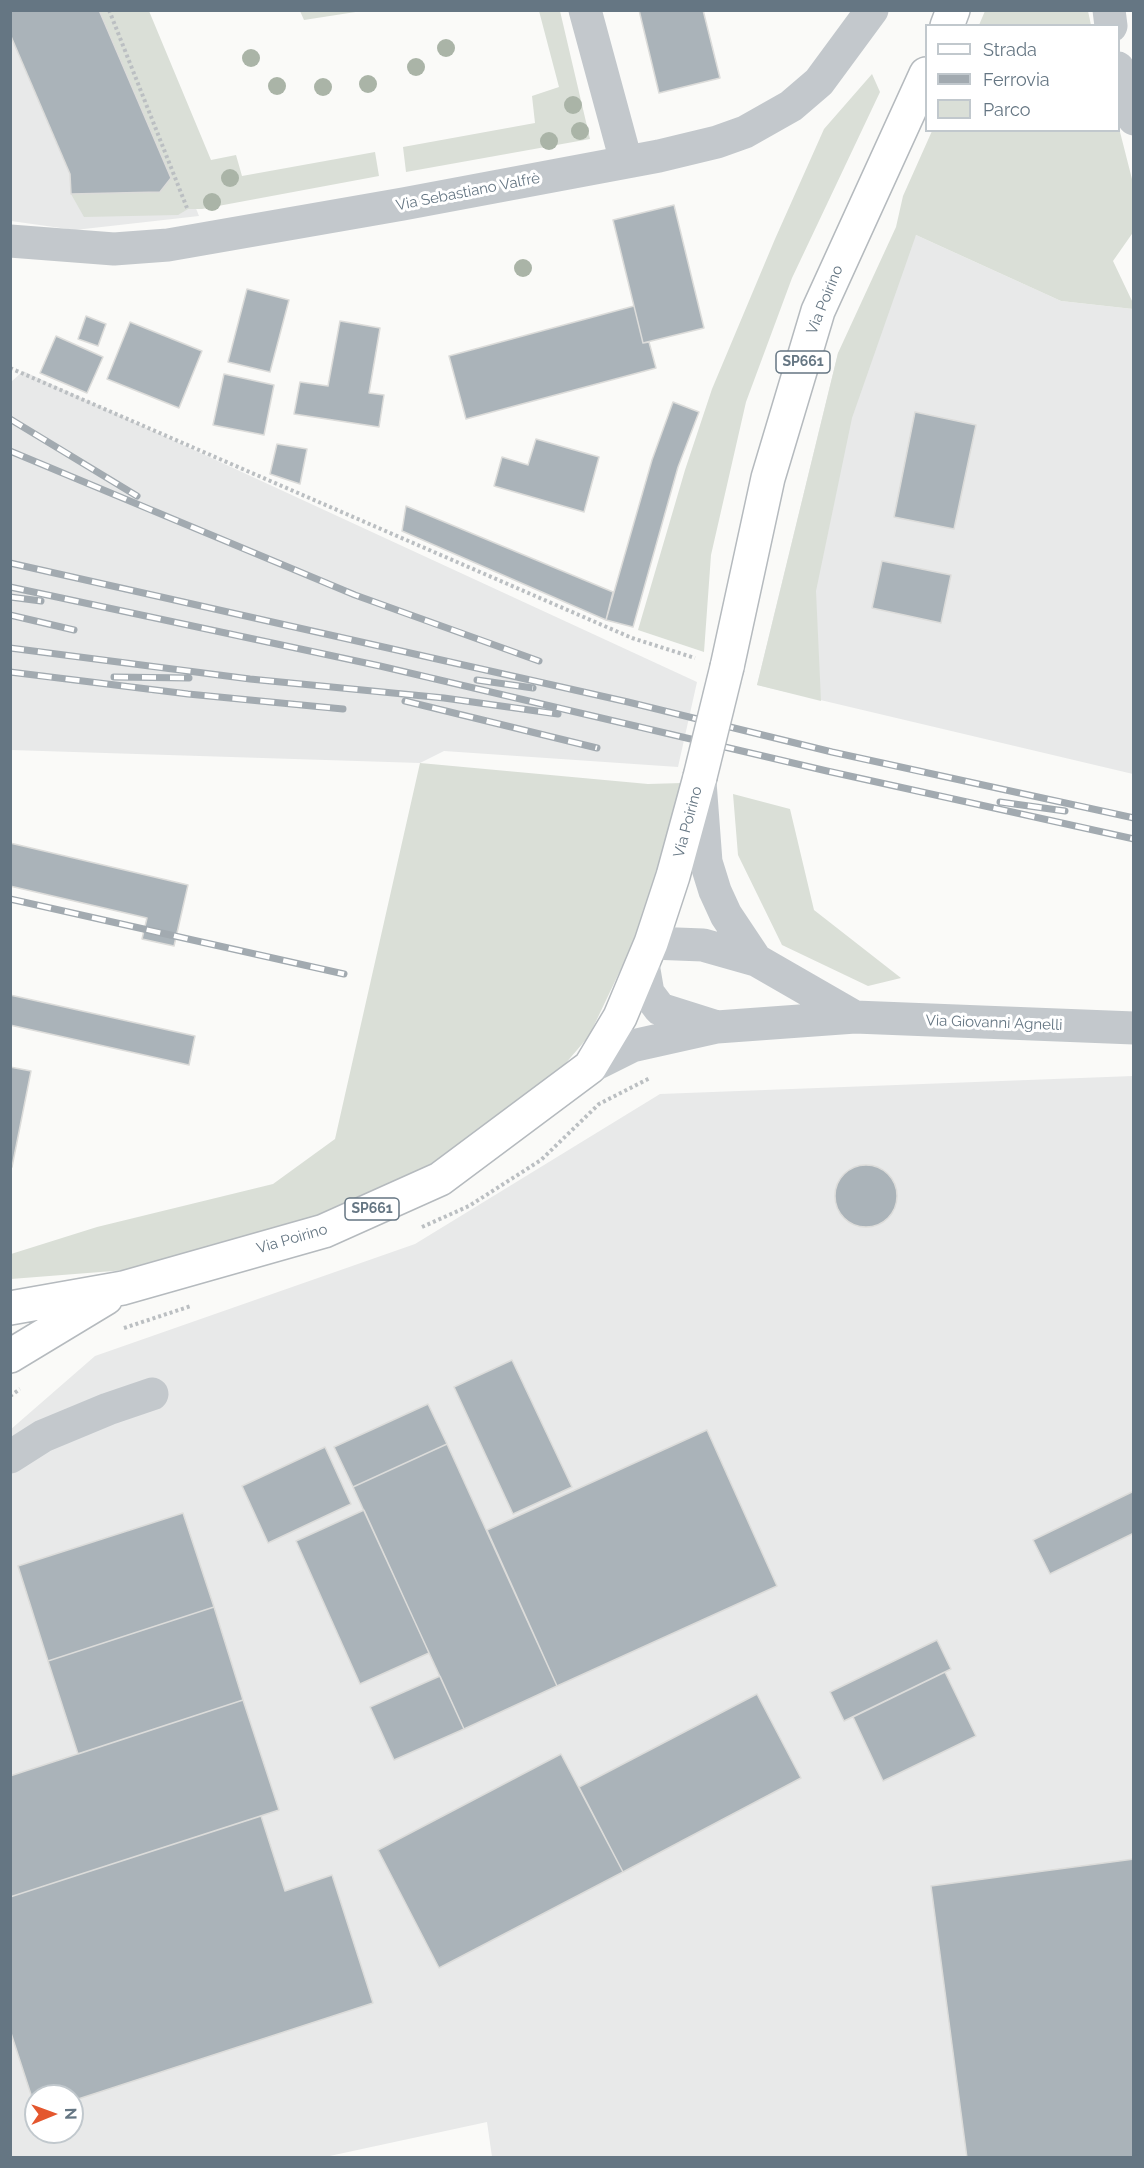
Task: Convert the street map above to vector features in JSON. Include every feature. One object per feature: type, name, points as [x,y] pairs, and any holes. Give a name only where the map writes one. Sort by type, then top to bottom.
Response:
[{"type":"main road","name":"Via Poirino","points":[[10,1308],[123,1288],[324,1231],[440,1179],[590,1067],[620,1017],[647,953],[673,876],[700,777],[712,663],[818,311],[925,78]]},
{"type":"main road","name":"Via Poirino","points":[[10,1356],[123,1288]]},
{"type":"street","points":[[585,10],[626,161]]},
{"type":"street","name":"Via Sebastiano Valfrè","points":[[10,241],[114,249],[168,245],[402,204],[717,142],[745,132],[791,106],[819,82],[872,10]]},
{"type":"street","points":[[1120,71],[1134,118]]},
{"type":"street","points":[[700,777],[706,862],[715,891],[726,915],[756,960]]},
{"type":"street","points":[[717,1027],[660,1009],[648,993],[647,953],[704,945],[756,960],[855,1017]]},
{"type":"street","name":"Via Giovanni Agnelli","points":[[717,1027],[855,1017],[1134,1028]]},
{"type":"street","points":[[590,1067],[632,1046],[717,1027]]},
{"type":"street","points":[[10,1457],[43,1436],[108,1409],[152,1394]]},
{"type":"path","points":[[109,10],[172,165],[198,240]]},
{"type":"path","points":[[10,368],[621,633],[712,663]]},
{"type":"shaded area","points":[[11,11],[118,11],[199,216],[75,230],[11,221]]},
{"type":"shaded area","points":[[916,235],[1061,301],[1133,309],[1133,774],[757,685],[838,353]]},
{"type":"shaded area","points":[[23,371],[697,682],[678,767],[444,751],[420,763],[11,750],[10,383]]},
{"type":"shaded area","points":[[1133,1076],[1133,2157],[492,2157],[487,2122],[325,2157],[11,2157],[10,1430],[95,1356],[415,1244],[660,1094]]},
{"type":"green space","points":[[99,11],[149,11],[211,160],[236,155],[242,176],[375,152],[379,176],[202,209],[188,209],[178,215],[84,217],[71,194],[160,192],[171,178]]},
{"type":"green space","points":[[300,11],[362,11],[304,20]]},
{"type":"green space","points":[[539,11],[560,11],[590,139],[406,172],[403,147],[535,123],[532,96],[559,87]]},
{"type":"green space","points":[[985,11],[1088,11],[1091,24],[979,24]]},
{"type":"green space","points":[[872,74],[880,92],[792,278],[746,402],[711,555],[704,652],[638,630],[685,470],[712,389],[775,239],[824,129]]},
{"type":"green space","points":[[932,132],[1120,132],[1133,183],[1134,231],[1113,261],[1133,303],[1133,309],[1061,301],[916,235],[852,418],[816,591],[821,701],[757,685],[838,353],[896,227],[903,196]]},
{"type":"green space","points":[[420,763],[648,784],[682,783],[647,914],[589,1036],[529,1106],[441,1171],[314,1224],[126,1270],[11,1279],[11,1254],[97,1227],[273,1184],[335,1139]]},
{"type":"green space","points":[[733,794],[790,809],[814,910],[901,978],[868,986],[782,945],[738,855]]},
{"type":"building","points":[[10,10],[99,10],[171,178],[160,192],[71,194],[70,174],[10,34]]},
{"type":"building","points":[[639,10],[703,10],[720,78],[659,93]]},
{"type":"building","points":[[674,205],[704,328],[643,343],[613,220]]},
{"type":"building","points":[[247,289],[289,300],[270,372],[228,362]]},
{"type":"building","points":[[634,306],[643,343],[649,342],[656,368],[466,419],[449,356]]},
{"type":"building","points":[[86,316],[106,324],[98,346],[78,339]]},
{"type":"building","points":[[340,321],[380,328],[369,393],[384,395],[379,427],[294,414],[300,382],[328,386]]},
{"type":"building","points":[[130,322],[202,351],[179,408],[107,379]]},
{"type":"building","points":[[56,336],[103,357],[87,393],[40,373]]},
{"type":"building","points":[[224,374],[274,385],[264,435],[213,425]]},
{"type":"building","points":[[673,402],[699,412],[678,467],[633,627],[606,620],[652,460]]},
{"type":"building","points":[[915,412],[976,425],[954,529],[894,517]]},
{"type":"building","points":[[536,439],[599,457],[584,512],[494,486],[502,457],[528,465]]},
{"type":"building","points":[[277,444],[307,449],[300,484],[270,474]]},
{"type":"building","points":[[406,506],[613,592],[606,620],[402,531]]},
{"type":"building","points":[[882,561],[951,575],[941,623],[872,608]]},
{"type":"building","points":[[10,843],[188,885],[174,946],[142,939],[147,918],[10,886]]},
{"type":"building","points":[[10,995],[195,1036],[189,1065],[10,1025]]},
{"type":"building","points":[[10,1067],[31,1071],[12,1167],[10,1167]]},
{"type":"building","points":[[866,1165],[878,1167],[888,1174],[895,1184],[897,1196],[895,1208],[888,1218],[878,1225],[866,1227],[854,1225],[844,1218],[837,1208],[835,1196],[837,1184],[844,1174],[854,1167]]},
{"type":"building","points":[[512,1360],[572,1487],[513,1514],[454,1387]]},
{"type":"building","points":[[428,1404],[447,1444],[353,1487],[334,1447]]},
{"type":"building","points":[[707,1430],[777,1586],[557,1686],[487,1530]]},
{"type":"building","points":[[447,1444],[557,1686],[464,1729],[353,1487]]},
{"type":"building","points":[[325,1447],[351,1504],[268,1543],[242,1486]]},
{"type":"building","points":[[1134,1491],[1134,1533],[1050,1574],[1033,1540]]},
{"type":"building","points":[[364,1510],[429,1653],[360,1684],[296,1541]]},
{"type":"building","points":[[183,1513],[214,1607],[48,1661],[18,1566]]},
{"type":"building","points":[[214,1607],[243,1700],[78,1754],[48,1661]]},
{"type":"building","points":[[937,1640],[951,1669],[844,1721],[830,1692]]},
{"type":"building","points":[[945,1672],[976,1736],[883,1781],[853,1717]]},
{"type":"building","points":[[440,1676],[464,1729],[394,1760],[370,1707]]},
{"type":"building","points":[[757,1694],[801,1778],[623,1872],[579,1787]]},
{"type":"building","points":[[243,1700],[279,1810],[10,1897],[10,1776]]},
{"type":"building","points":[[561,1754],[623,1872],[439,1968],[378,1850]]},
{"type":"building","points":[[261,1816],[285,1891],[332,1875],[373,2003],[84,2097],[84,2084],[28,2084],[10,2030],[10,1897]]},
{"type":"building","points":[[1134,1859],[1134,2158],[967,2158],[931,1886]]},
{"type":"railway","points":[[10,419],[137,496]]},
{"type":"railway","points":[[10,451],[355,595],[539,661]]},
{"type":"railway","points":[[10,563],[628,702],[832,752],[1134,818]]},
{"type":"railway","points":[[10,587],[380,666],[827,771],[1134,839]]},
{"type":"railway","points":[[10,597],[41,601]]},
{"type":"railway","points":[[10,615],[74,630]]},
{"type":"railway","points":[[10,648],[250,679],[444,698],[558,714]]},
{"type":"railway","points":[[10,672],[188,694],[343,709]]},
{"type":"railway","points":[[114,677],[189,678]]},
{"type":"railway","points":[[477,680],[533,688]]},
{"type":"railway","points":[[405,701],[597,748]]},
{"type":"railway","points":[[1000,802],[1065,811]]},
{"type":"railway","points":[[10,899],[344,974]]}]
